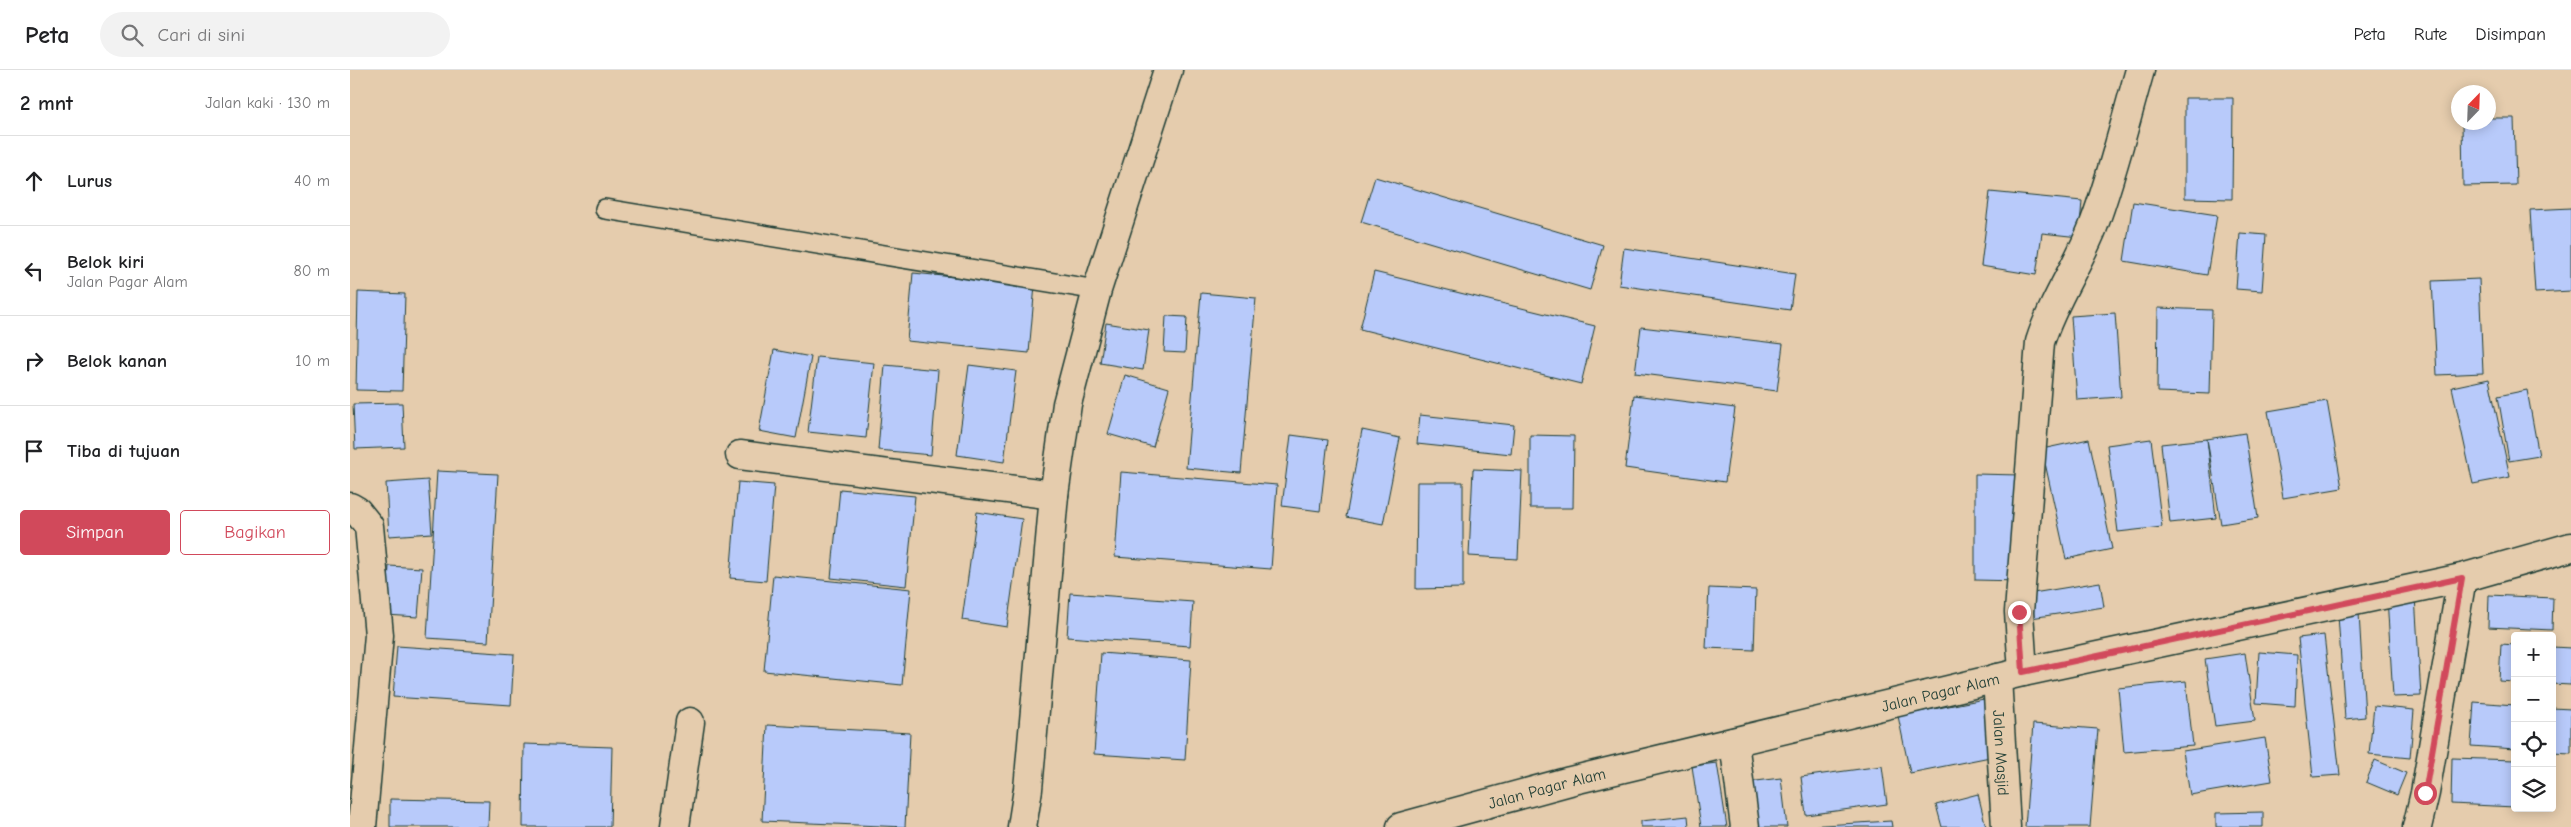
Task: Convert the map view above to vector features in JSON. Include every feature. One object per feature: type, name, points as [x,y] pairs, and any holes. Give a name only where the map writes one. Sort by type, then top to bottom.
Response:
[{"type":"street","points":[[1022,827],[1028,789],[1054,495],[1067,404],[1098,290],[1168,70]]},
{"type":"street","points":[[2023,672],[2019,612],[2040,342],[2050,313],[2081,255],[2093,226],[2140,70]]},
{"type":"street","points":[[740,455],[1054,495]]},
{"type":"street","points":[[350,507],[357,511],[369,526],[379,635],[362,827]]},
{"type":"street","name":"Jalan Pagar Alam","points":[[1401,827],[1570,781],[1997,678],[2462,578],[2571,547]]},
{"type":"street","points":[[2417,827],[2425,793],[2462,578]]},
{"type":"street","name":"Jalan Masjid","points":[[1997,678],[2006,827]]},
{"type":"street","points":[[675,827],[690,722]]},
{"type":"street","points":[[1734,742],[1745,827]]},
{"type":"lane","points":[[605,209],[1098,290]]},
{"type":"building","points":[[2185,98],[2233,98],[2232,199],[2185,198]]},
{"type":"building","points":[[2496,118],[2514,118],[2516,185],[2463,186],[2462,130],[2496,130]]},
{"type":"building","points":[[1375,177],[1603,245],[1590,290],[1361,222]]},
{"type":"building","points":[[1990,192],[2082,201],[2079,237],[2042,233],[2036,275],[1981,266]]},
{"type":"building","points":[[2133,202],[2217,215],[2207,275],[2124,261]]},
{"type":"building","points":[[2571,208],[2571,291],[2535,293],[2530,210]]},
{"type":"building","points":[[2240,233],[2266,235],[2262,291],[2236,289]]},
{"type":"building","points":[[1624,248],[1795,274],[1790,310],[1619,285]]},
{"type":"building","points":[[1374,272],[1595,326],[1581,384],[1360,329]]},
{"type":"building","points":[[913,273],[1035,285],[1029,353],[907,341]]},
{"type":"building","points":[[2479,279],[2483,373],[2437,375],[2432,281]]},
{"type":"building","points":[[358,292],[405,294],[402,391],[356,390]]},
{"type":"building","points":[[1201,293],[1256,298],[1241,473],[1186,468]]},
{"type":"building","points":[[2158,308],[2212,310],[2210,394],[2157,392]]},
{"type":"building","points":[[2115,313],[2121,397],[2077,400],[2071,316]]},
{"type":"building","points":[[1166,316],[1187,317],[1185,353],[1164,352]]},
{"type":"building","points":[[1106,323],[1149,330],[1143,370],[1100,363]]},
{"type":"building","points":[[1641,327],[1783,344],[1777,391],[1635,373]]},
{"type":"building","points":[[774,350],[811,357],[796,438],[759,431]]},
{"type":"building","points":[[817,357],[874,363],[866,438],[808,432]]},
{"type":"building","points":[[885,365],[938,370],[931,455],[878,450]]},
{"type":"building","points":[[969,365],[1016,371],[1004,462],[957,455]]},
{"type":"building","points":[[1125,375],[1169,388],[1153,447],[1108,434]]},
{"type":"building","points":[[2489,379],[2510,477],[2473,484],[2452,387]]},
{"type":"building","points":[[2527,390],[2539,456],[2509,461],[2498,396]]},
{"type":"building","points":[[1634,395],[1735,408],[1725,482],[1625,468]]},
{"type":"building","points":[[2327,401],[2342,488],[2283,498],[2268,411]]},
{"type":"building","points":[[402,403],[404,447],[355,449],[353,404]]},
{"type":"building","points":[[1420,415],[1514,425],[1511,454],[1417,444]]},
{"type":"building","points":[[1362,430],[1400,438],[1383,524],[1346,517]]},
{"type":"building","points":[[2245,433],[2258,518],[2221,524],[2207,439]]},
{"type":"building","points":[[1291,435],[1328,440],[1320,511],[1282,506]]},
{"type":"building","points":[[1530,435],[1574,436],[1573,508],[1530,508]]},
{"type":"building","points":[[2089,439],[2112,549],[2066,559],[2042,449]]},
{"type":"building","points":[[2151,439],[2162,527],[2118,532],[2107,445]]},
{"type":"building","points":[[2207,439],[2216,518],[2170,523],[2161,444]]},
{"type":"building","points":[[1473,469],[1522,471],[1518,559],[1469,556]]},
{"type":"building","points":[[437,471],[498,474],[488,642],[427,638]]},
{"type":"building","points":[[1121,472],[1277,485],[1271,569],[1115,557]]},
{"type":"building","points":[[1975,474],[2020,475],[2019,581],[1975,580]]},
{"type":"building","points":[[428,480],[432,533],[389,536],[386,483]]},
{"type":"building","points":[[738,482],[774,485],[766,581],[730,578]]},
{"type":"building","points":[[1417,482],[1463,482],[1463,588],[1416,589]]},
{"type":"building","points":[[840,489],[915,496],[906,586],[831,578]]},
{"type":"building","points":[[977,512],[1022,519],[1007,627],[962,620]]},
{"type":"building","points":[[389,566],[422,568],[418,617],[386,615]]},
{"type":"building","points":[[773,575],[911,589],[902,685],[764,671]]},
{"type":"building","points":[[2100,582],[2104,607],[2031,618],[2027,594]]},
{"type":"building","points":[[1709,588],[1756,590],[1754,650],[1706,648]]},
{"type":"building","points":[[1070,593],[1193,602],[1190,646],[1067,637]]},
{"type":"building","points":[[2489,595],[2553,598],[2552,630],[2488,627]]},
{"type":"building","points":[[2415,596],[2421,696],[2393,697],[2387,597]]},
{"type":"building","points":[[2359,613],[2365,717],[2345,719],[2338,615]]},
{"type":"building","points":[[2324,635],[2340,775],[2313,777],[2298,638]]},
{"type":"building","points":[[2501,644],[2511,645],[2511,682],[2499,681]]},
{"type":"building","points":[[397,646],[514,654],[511,705],[393,697]]},
{"type":"building","points":[[2556,647],[2571,648],[2571,685],[2556,684]]},
{"type":"building","points":[[2259,652],[2297,655],[2295,706],[2256,703]]},
{"type":"building","points":[[1101,653],[1191,660],[1185,760],[1094,754]]},
{"type":"building","points":[[2245,653],[2255,721],[2215,726],[2205,659]]},
{"type":"building","points":[[2186,681],[2193,746],[2124,752],[2118,688]]},
{"type":"building","points":[[1989,698],[2000,755],[1910,773],[1898,716]]},
{"type":"building","points":[[2474,702],[2511,705],[2511,749],[2471,746]]},
{"type":"building","points":[[2374,706],[2414,710],[2410,758],[2369,754]]},
{"type":"building","points":[[2556,708],[2571,709],[2571,753],[2556,752]]},
{"type":"building","points":[[2033,724],[2098,729],[2090,827],[2025,827]]},
{"type":"building","points":[[767,725],[910,733],[905,827],[762,821]]},
{"type":"building","points":[[2265,738],[2272,781],[2190,795],[2183,751]]},
{"type":"building","points":[[524,744],[612,747],[610,827],[523,827]]},
{"type":"building","points":[[2452,758],[2511,760],[2511,807],[2451,804]]},
{"type":"building","points":[[2375,760],[2406,773],[2397,795],[2366,782]]},
{"type":"building","points":[[1717,763],[1727,827],[1701,827],[1692,766]]},
{"type":"building","points":[[1882,766],[1887,804],[1806,815],[1801,777]]},
{"type":"building","points":[[1781,778],[1787,827],[1753,827],[1748,782]]},
{"type":"building","points":[[1978,794],[1986,827],[1942,827],[1936,805]]},
{"type":"building","points":[[390,799],[489,801],[488,827],[390,827]]},
{"type":"building","points":[[2263,812],[2263,827],[2216,827],[2216,813]]},
{"type":"building","points":[[1688,816],[1689,827],[1641,827],[1641,821]]},
{"type":"building","points":[[1891,821],[1892,827],[1807,827],[1807,826]]},
{"type":"route","points":[[2019,612],[2023,672],[2462,578],[2425,793]]}]
